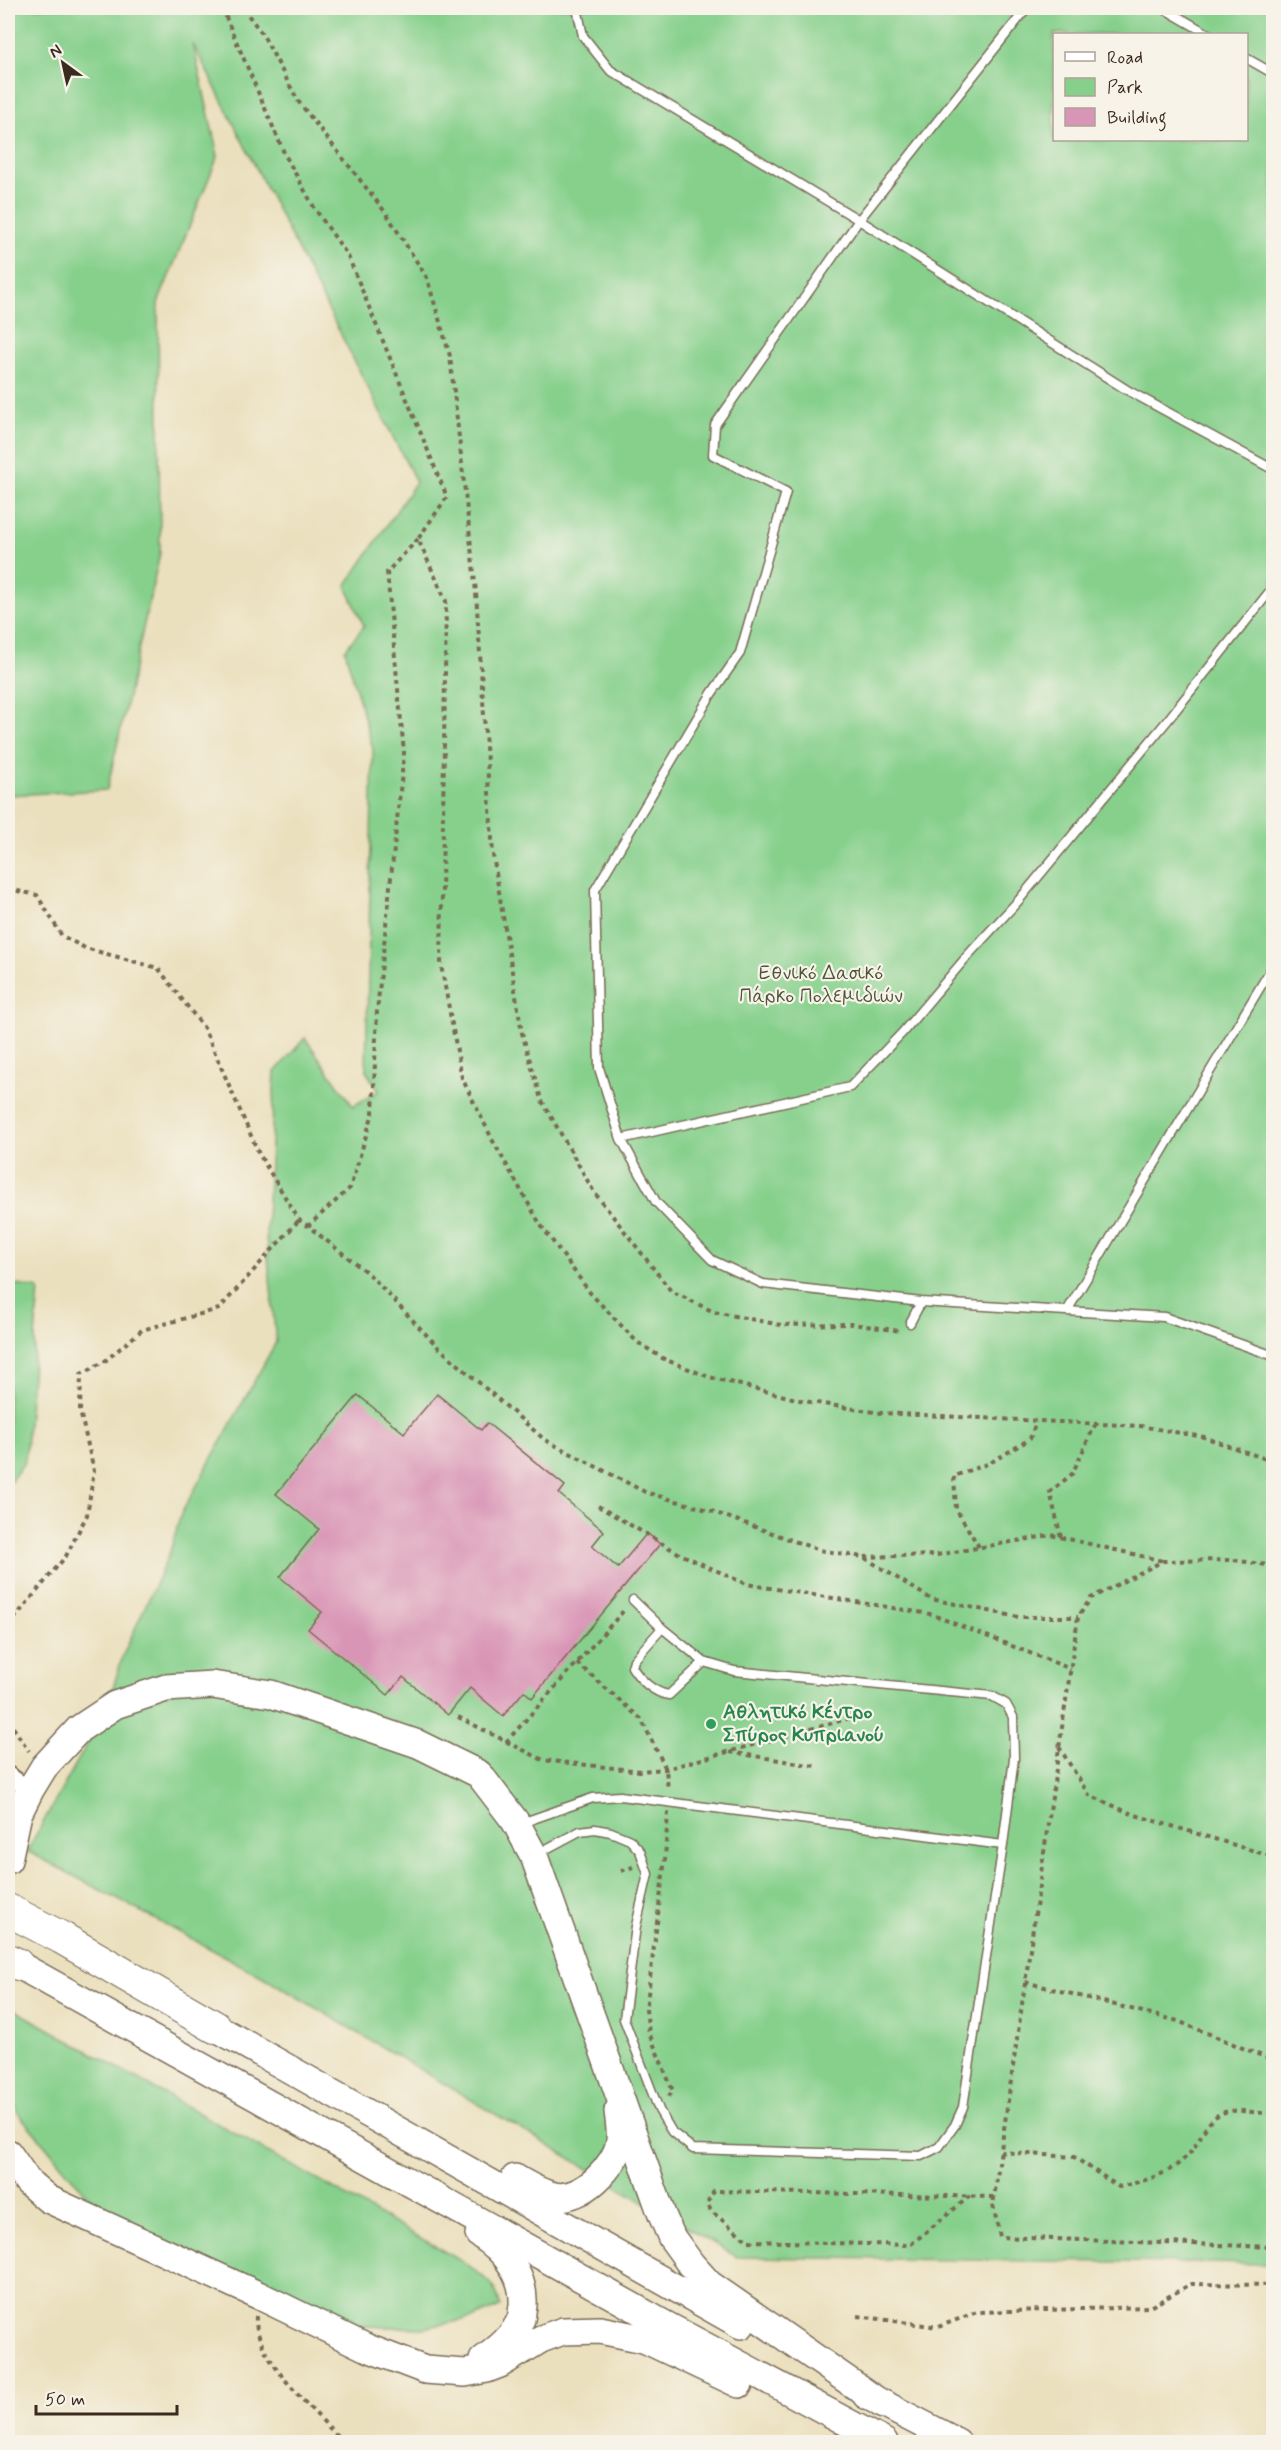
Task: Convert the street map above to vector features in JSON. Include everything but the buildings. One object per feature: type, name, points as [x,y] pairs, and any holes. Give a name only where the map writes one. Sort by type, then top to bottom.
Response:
[{"type":"highway","points":[[8,1910],[62,1938],[215,2027]]},
{"type":"main road","points":[[8,1860],[18,1814],[37,1778],[79,1729],[115,1705],[166,1688],[212,1685],[271,1694],[418,1744],[479,1774],[515,1821],[534,1856],[616,2089],[672,2238],[690,2264],[709,2284],[882,2405]]},
{"type":"main road","points":[[12,1962],[662,2323],[884,2442]]},
{"type":"main road","points":[[215,2027],[330,2072],[533,2188],[556,2196],[583,2189],[607,2170],[615,2156],[620,2140],[616,2089]]},
{"type":"main road","points":[[215,2027],[882,2405],[957,2442]]},
{"type":"main road","points":[[259,2100],[485,2238],[506,2256],[516,2270],[524,2292],[522,2318],[505,2344],[465,2373]]},
{"type":"main road","points":[[8,2153],[28,2182],[48,2199],[258,2295],[365,2347],[425,2370],[465,2373],[500,2364],[541,2339],[563,2331],[620,2332],[654,2344],[855,2442]]},
{"type":"street","points":[[8,1775],[37,1778]]},
{"type":"lane","points":[[577,8],[582,36],[610,70],[860,220],[1127,390],[1274,470]]},
{"type":"lane","points":[[1027,8],[860,220],[715,426],[713,455],[786,492],[740,653],[712,693],[595,890],[599,1068],[621,1139],[656,1202],[712,1260],[763,1284],[921,1302],[1164,1317],[1274,1356]]},
{"type":"lane","points":[[1163,8],[1206,33]]},
{"type":"lane","points":[[1248,59],[1274,74]]},
{"type":"lane","points":[[621,1139],[850,1087],[902,1033],[969,954],[1019,900],[1167,721],[1274,586]]},
{"type":"lane","points":[[1067,1311],[1274,964]]},
{"type":"lane","points":[[910,1323],[921,1302]]},
{"type":"lane","points":[[534,1856],[580,1831],[595,1829],[630,1840],[640,1851],[648,1874],[636,1926],[624,2019],[659,2110],[672,2132],[693,2149],[921,2156],[939,2147],[955,2125],[963,2108],[1004,1845],[1014,1758],[1013,1717],[1006,1704],[992,1696],[734,1671],[704,1662],[662,1628],[633,1600]]},
{"type":"lane","points":[[662,1628],[634,1660],[632,1667],[636,1674],[659,1694],[669,1695],[704,1662]]},
{"type":"lane","points":[[515,1821],[530,1820],[593,1798],[620,1796],[1004,1845]]},
{"type":"path","points":[[243,8],[263,35],[298,101],[386,213],[427,278],[450,356],[476,592],[493,855],[522,1033],[541,1099],[594,1192],[671,1291],[714,1312],[781,1325],[852,1324],[905,1332],[910,1323]]},
{"type":"path","points":[[308,1226],[350,1188],[374,1113],[376,1011],[404,753],[387,572],[418,539]]},
{"type":"path","points":[[8,889],[37,895],[62,936],[85,948],[158,968],[204,1028],[259,1154],[299,1220],[370,1275],[438,1347],[545,1440],[645,1492],[711,1511],[819,1550],[863,1557],[937,1555],[1051,1535],[1163,1561],[1233,1560],[1274,1566]]},
{"type":"path","points":[[8,1626],[66,1556],[87,1515],[94,1471],[80,1411],[81,1374],[105,1361],[142,1330],[219,1309],[299,1220]]},
{"type":"path","points":[[979,1547],[956,1509],[954,1476],[990,1463],[1030,1440],[1036,1422]]},
{"type":"path","points":[[1061,1537],[1050,1492],[1072,1474],[1095,1425]]},
{"type":"path","points":[[598,1506],[680,1554],[746,1584],[930,1614],[1071,1669]]},
{"type":"path","points":[[863,1557],[932,1599],[1018,1617],[1078,1617]]},
{"type":"path","points":[[1163,1561],[1091,1598],[1078,1617],[993,2205],[1000,2237],[1274,2247]]},
{"type":"path","points":[[506,1742],[633,1600]]},
{"type":"path","points":[[458,1717],[543,1760],[640,1771],[666,1769],[854,1716]]},
{"type":"path","points":[[8,1720],[27,1748],[37,1778]]},
{"type":"path","points":[[1059,1747],[1089,1795],[1132,1815],[1274,1857]]},
{"type":"path","points":[[728,1751],[815,1767]]},
{"type":"path","points":[[1025,1982],[1178,2021],[1274,2061]]},
{"type":"path","points":[[1000,2152],[1074,2157],[1119,2187],[1170,2171],[1194,2148],[1198,2138],[1218,2115],[1236,2110],[1274,2112]]},
{"type":"path","points":[[970,2196],[910,2245],[748,2241],[711,2211],[707,2203],[714,2191],[970,2196],[994,2197]]},
{"type":"path","points":[[858,2316],[938,2326],[977,2312],[1150,2307],[1191,2284],[1274,2285]]},
{"type":"path","points":[[258,2295],[255,2329],[269,2361],[343,2442]]},
{"type":"green space","name":"Εθνικό Δασικό Πάρκο Πολεμιδιών","points":[[8,8],[1273,8],[1273,2264],[737,2257],[267,1979],[27,1851],[91,1737],[112,1691],[123,1655],[170,1552],[181,1514],[276,1342],[266,1236],[275,1072],[305,1038],[353,1106],[379,1091],[366,1071],[373,749],[345,650],[364,626],[346,586],[416,482],[193,44],[218,156],[158,303],[160,553],[107,790],[8,795]]},
{"type":"green space","points":[[8,1283],[39,1289],[25,1461],[8,1485]]},
{"type":"green space","points":[[8,2006],[467,2264],[493,2287],[500,2307],[474,2318],[423,2328],[334,2325],[121,2221],[87,2195],[18,2113],[8,2092]]},
{"type":"place","name":"Αθλητικό Κέντρο Σπύρος Κυπριανού","points":[[711,1724]]}]
